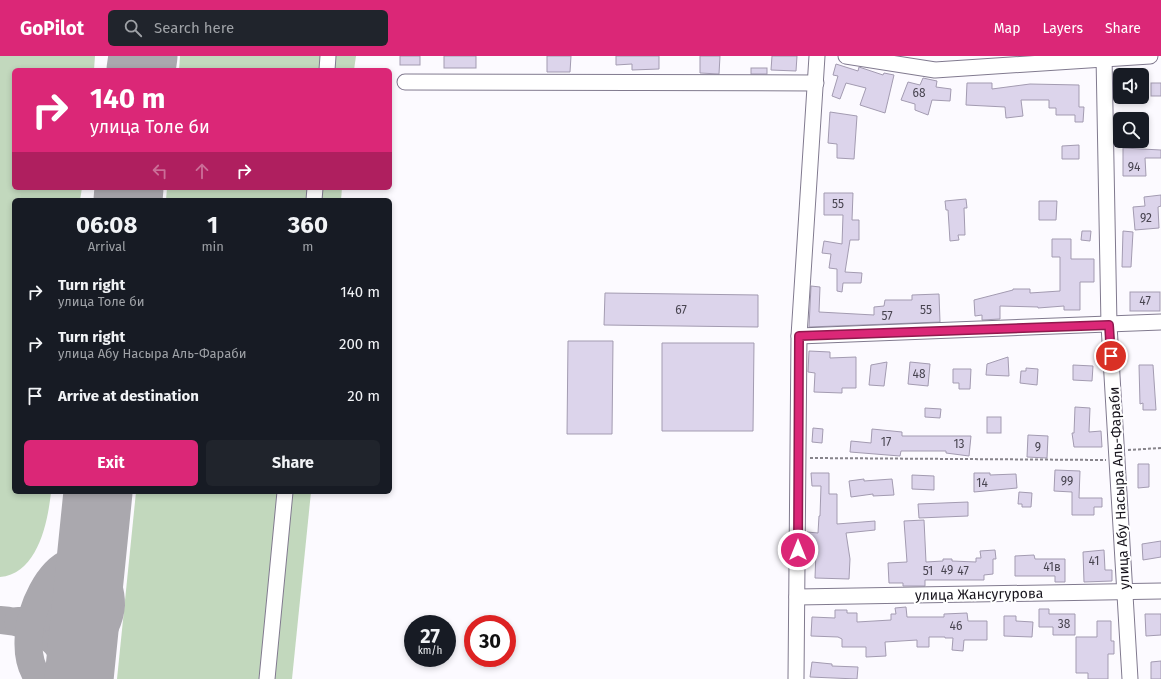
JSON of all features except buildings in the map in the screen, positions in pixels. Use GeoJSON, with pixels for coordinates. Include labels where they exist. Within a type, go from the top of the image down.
{"type":"FeatureCollection","features":[{"type":"Feature","properties":{"kind":"street"},"geometry":{"type":"LineString","coordinates":[[327,68],[328,56]]}},
{"type":"Feature","properties":{"kind":"street"},"geometry":{"type":"LineString","coordinates":[[796,679],[799,336],[817,56]]}},
{"type":"Feature","properties":{"kind":"street"},"geometry":{"type":"LineString","coordinates":[[846,56],[935,70],[1150,56]]}},
{"type":"Feature","properties":{"kind":"street","name":"улица Абу Насыра Аль-Фараби"},"geometry":{"type":"LineString","coordinates":[[1104,58],[1109,325],[1130,679]]}},
{"type":"Feature","properties":{"kind":"street"},"geometry":{"type":"LineString","coordinates":[[405,82],[816,83]]}},
{"type":"Feature","properties":{"kind":"street"},"geometry":{"type":"LineString","coordinates":[[799,336],[1161,322]]}},
{"type":"Feature","properties":{"kind":"street"},"geometry":{"type":"LineString","coordinates":[[267,679],[285,494]]}},
{"type":"Feature","properties":{"kind":"street","name":"улица Жансугурова"},"geometry":{"type":"LineString","coordinates":[[797,597],[1125,593],[1161,591]]}},
{"type":"Feature","properties":{"kind":"path"},"geometry":{"type":"LineString","coordinates":[[798,458],[1117,455],[1161,448]]}},
{"type":"Feature","properties":{"kind":"green space"},"geometry":{"type":"Polygon","coordinates":[[[0,56],[95,56],[94,68],[12,68],[12,190],[82,190],[80,198],[12,198],[12,494],[51,494],[44,531],[32,556],[24,567],[13,574],[0,577],[0,56]]]}},
{"type":"Feature","properties":{"kind":"green space"},"geometry":{"type":"Polygon","coordinates":[[[180,56],[356,56],[354,68],[179,68],[180,56]]]}},
{"type":"Feature","properties":{"kind":"green space"},"geometry":{"type":"Polygon","coordinates":[[[167,190],[342,190],[341,198],[166,198],[167,190]]]}},
{"type":"Feature","properties":{"kind":"green space"},"geometry":{"type":"Polygon","coordinates":[[[136,494],[311,494],[292,679],[117,679],[136,494]]]}},
{"type":"Feature","properties":{"kind":"taxiway"},"geometry":{"type":"LineString","coordinates":[[39,679],[30,660],[29,637],[33,613],[42,591],[55,574],[69,563],[85,561],[100,572],[105,579],[110,592],[111,605],[106,624],[86,659],[79,677]]}},
{"type":"Feature","properties":{"kind":"taxiway"},"geometry":{"type":"LineString","coordinates":[[18,621],[44,617],[55,612],[64,605],[78,587],[91,564]]}},
{"type":"Feature","properties":{"kind":"taxiway"},"geometry":{"type":"LineString","coordinates":[[0,620],[27,625],[48,636],[56,644],[70,665],[75,679]]}},
{"type":"Feature","properties":{"kind":"runway"},"geometry":{"type":"LineString","coordinates":[[141,68],[143,56]]}},
{"type":"Feature","properties":{"kind":"runway"},"geometry":{"type":"LineString","coordinates":[[128,198],[129,190]]}},
{"type":"Feature","properties":{"kind":"runway"},"geometry":{"type":"LineString","coordinates":[[79,679],[98,494]]}},
{"type":"Feature","properties":{"kind":"route"},"geometry":{"type":"LineString","coordinates":[[798,550],[799,336],[1109,325],[1111,356]]}}]}
